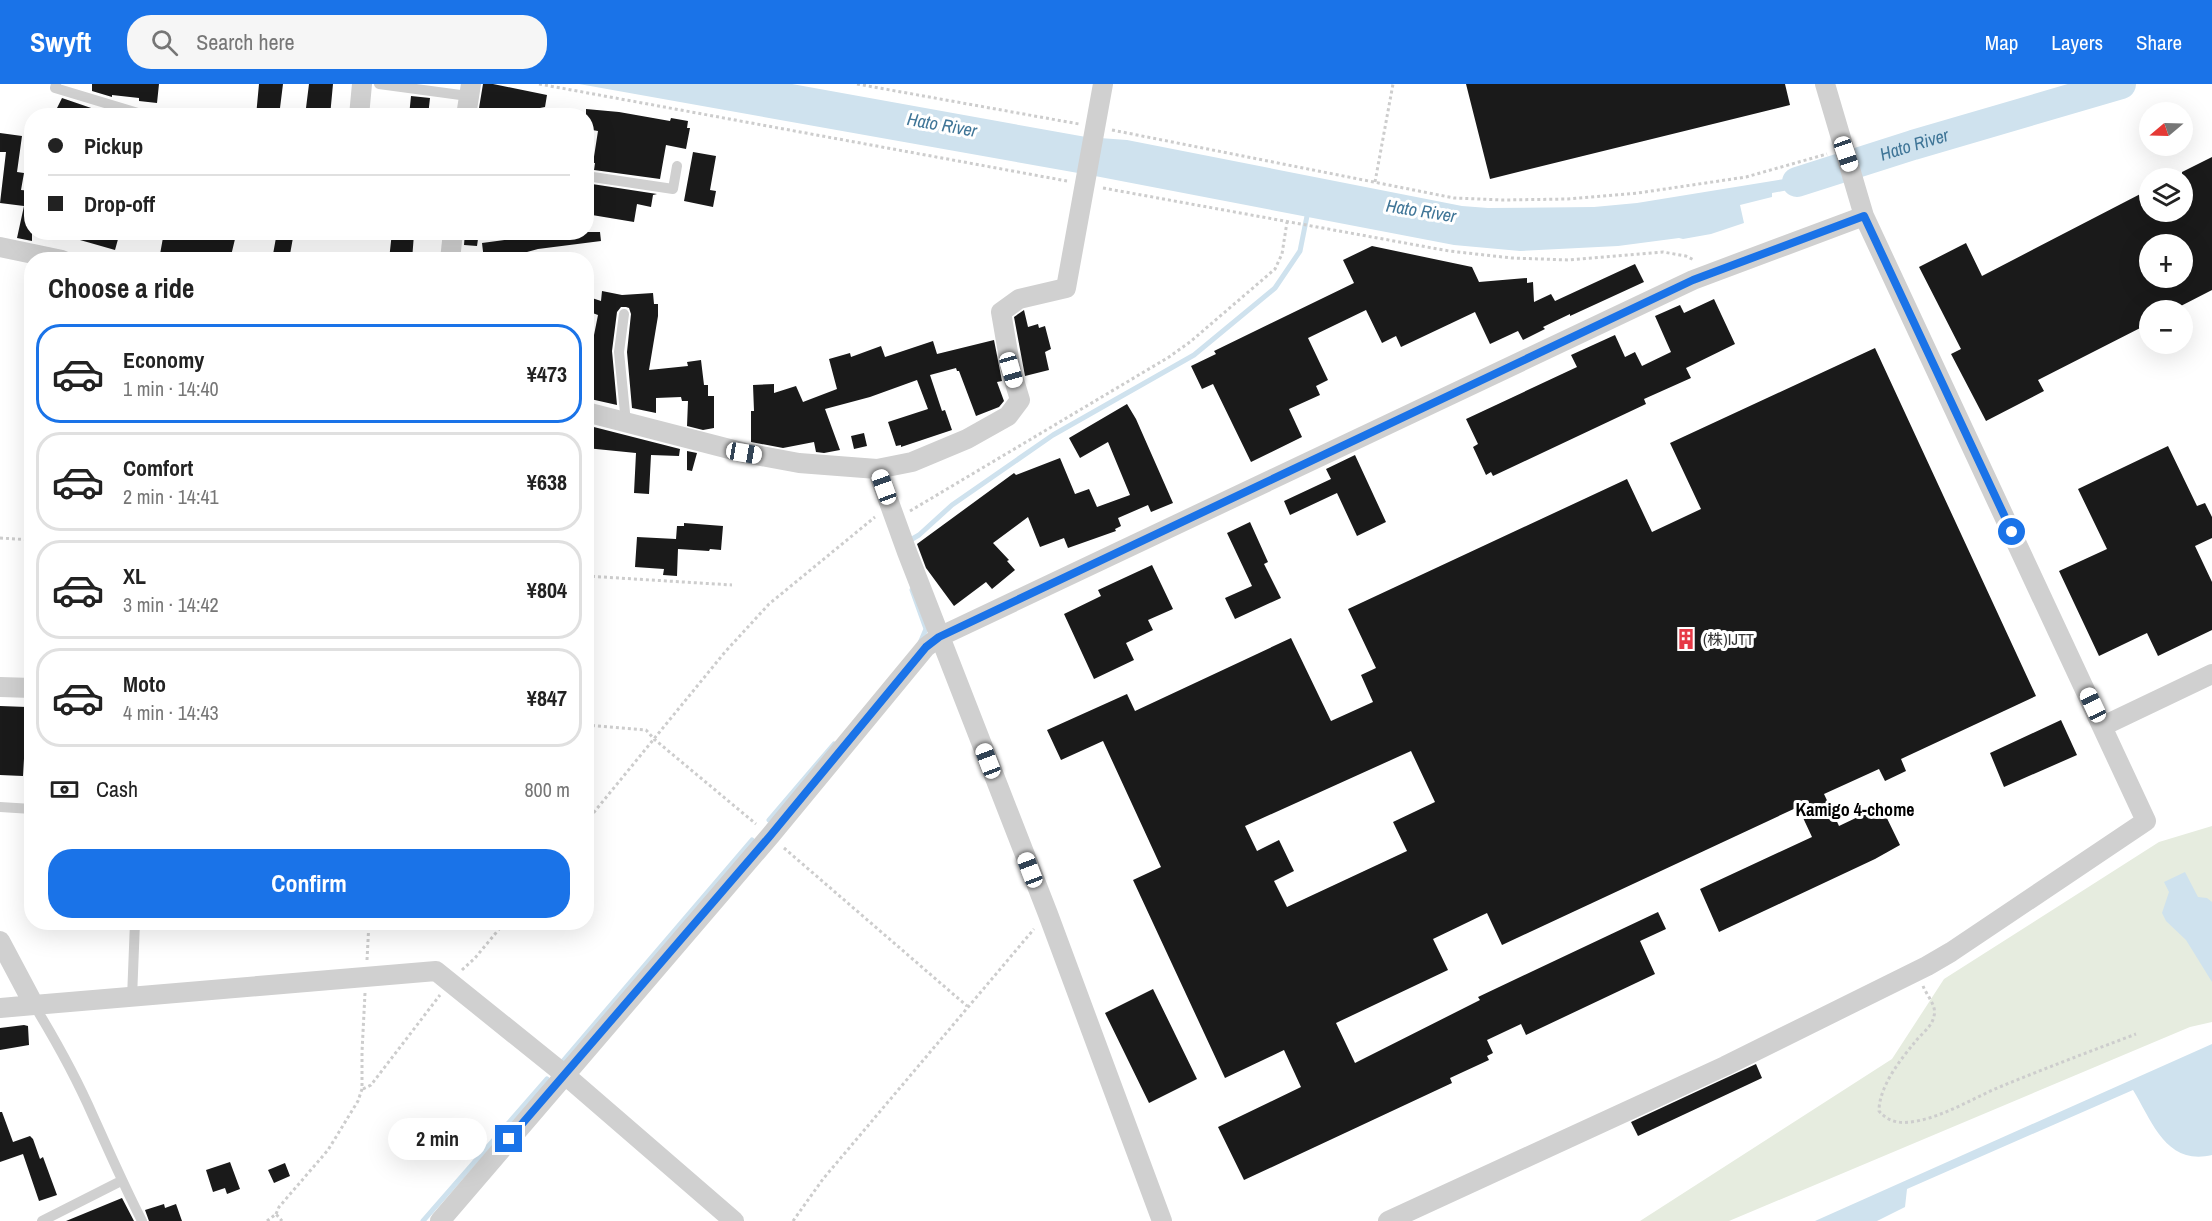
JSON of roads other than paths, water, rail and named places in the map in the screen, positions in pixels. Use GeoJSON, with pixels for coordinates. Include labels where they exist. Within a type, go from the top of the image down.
{"type":"FeatureCollection","features":[{"type":"Feature","properties":{"kind":"street"},"geometry":{"type":"LineString","coordinates":[[360,108],[362,84]]}},
{"type":"Feature","properties":{"kind":"street"},"geometry":{"type":"LineString","coordinates":[[594,414],[744,453],[799,463],[877,469],[912,462],[967,439],[1008,416],[1020,400],[1011,370],[1001,312],[1019,299],[1066,288],[1103,84]]}},
{"type":"Feature","properties":{"kind":"street"},"geometry":{"type":"LineString","coordinates":[[1388,1221],[1725,1066],[1918,970],[1951,952],[2146,821],[1864,216],[1825,84]]}},
{"type":"Feature","properties":{"kind":"street"},"geometry":{"type":"LineString","coordinates":[[440,1221],[770,836],[926,647],[939,637],[1693,280],[1864,216]]}},
{"type":"Feature","properties":{"kind":"street"},"geometry":{"type":"LineString","coordinates":[[0,247],[24,252]]}},
{"type":"Feature","properties":{"kind":"street"},"geometry":{"type":"LineString","coordinates":[[877,469],[939,637],[1048,914],[1162,1221]]}},
{"type":"Feature","properties":{"kind":"street"},"geometry":{"type":"LineString","coordinates":[[2103,726],[2212,674]]}},
{"type":"Feature","properties":{"kind":"street"},"geometry":{"type":"LineString","coordinates":[[0,687],[24,688]]}},
{"type":"Feature","properties":{"kind":"street"},"geometry":{"type":"LineString","coordinates":[[0,941],[34,1005]]}},
{"type":"Feature","properties":{"kind":"street"},"geometry":{"type":"LineString","coordinates":[[0,1008],[436,971],[564,1074],[734,1221]]}},
{"type":"Feature","properties":{"kind":"lane"},"geometry":{"type":"LineString","coordinates":[[56,84],[55,88],[121,108]]}},
{"type":"Feature","properties":{"kind":"lane"},"geometry":{"type":"LineString","coordinates":[[379,84],[468,98]]}},
{"type":"Feature","properties":{"kind":"lane"},"geometry":{"type":"LineString","coordinates":[[594,177],[673,189],[677,166]]}},
{"type":"Feature","properties":{"kind":"lane"},"geometry":{"type":"LineString","coordinates":[[624,314],[619,352],[626,423]]}},
{"type":"Feature","properties":{"kind":"lane"},"geometry":{"type":"LineString","coordinates":[[0,807],[24,808]]}},
{"type":"Feature","properties":{"kind":"lane"},"geometry":{"type":"LineString","coordinates":[[132,998],[135,930]]}},
{"type":"Feature","properties":{"kind":"lane"},"geometry":{"type":"LineString","coordinates":[[34,1005],[62,1051],[121,1181],[142,1221]]}},
{"type":"Feature","properties":{"kind":"lane"},"geometry":{"type":"LineString","coordinates":[[42,1221],[121,1181]]}},
{"type":"Feature","properties":{"kind":"water"},"geometry":{"type":"Polygon","coordinates":[[[579,84],[792,84],[1086,137],[1127,140],[1462,206],[1488,208],[1594,207],[1637,203],[1797,177],[1833,164],[1839,180],[1772,193],[1772,197],[1740,205],[1744,223],[1711,234],[1618,246],[1520,251],[1454,245],[1095,176],[579,84]]]}},
{"type":"Feature","properties":{"kind":"water"},"geometry":{"type":"Polygon","coordinates":[[[2185,872],[2198,897],[2207,898],[2212,902],[2212,982],[2186,940],[2166,921],[2162,913],[2169,892],[2164,882],[2185,872]]]}},
{"type":"Feature","properties":{"kind":"water"},"geometry":{"type":"Polygon","coordinates":[[[2212,1044],[2212,1155],[2196,1157],[2183,1154],[2172,1147],[2154,1127],[2133,1090],[1907,1189],[1905,1207],[1877,1221],[1815,1221],[2212,1044]]]}},
{"type":"Feature","properties":{"kind":"waterway","name":"Hato River"},"geometry":{"type":"LineString","coordinates":[[1797,182],[1913,145],[2121,84]]}},
{"type":"Feature","properties":{"kind":"waterway"},"geometry":{"type":"LineString","coordinates":[[907,542],[919,535],[952,505],[1053,435],[1194,355],[1275,288],[1300,251],[1308,211]]}},
{"type":"Feature","properties":{"kind":"waterway"},"geometry":{"type":"LineString","coordinates":[[912,590],[926,629],[920,643]]}},
{"type":"Feature","properties":{"kind":"waterway"},"geometry":{"type":"LineString","coordinates":[[769,820],[834,744]]}},
{"type":"Feature","properties":{"kind":"waterway"},"geometry":{"type":"LineString","coordinates":[[563,1061],[752,840]]}},
{"type":"Feature","properties":{"kind":"waterway"},"geometry":{"type":"LineString","coordinates":[[423,1221],[547,1079]]}},
{"type":"Feature","properties":{"kind":"place","name":"(株)IJTT"},"geometry":{"type":"Point","coordinates":[1686,639]}},
{"type":"Feature","properties":{"kind":"district","name":"Kamigo 4-chome"},"geometry":{"type":"Point","coordinates":[1855,810]}}]}
